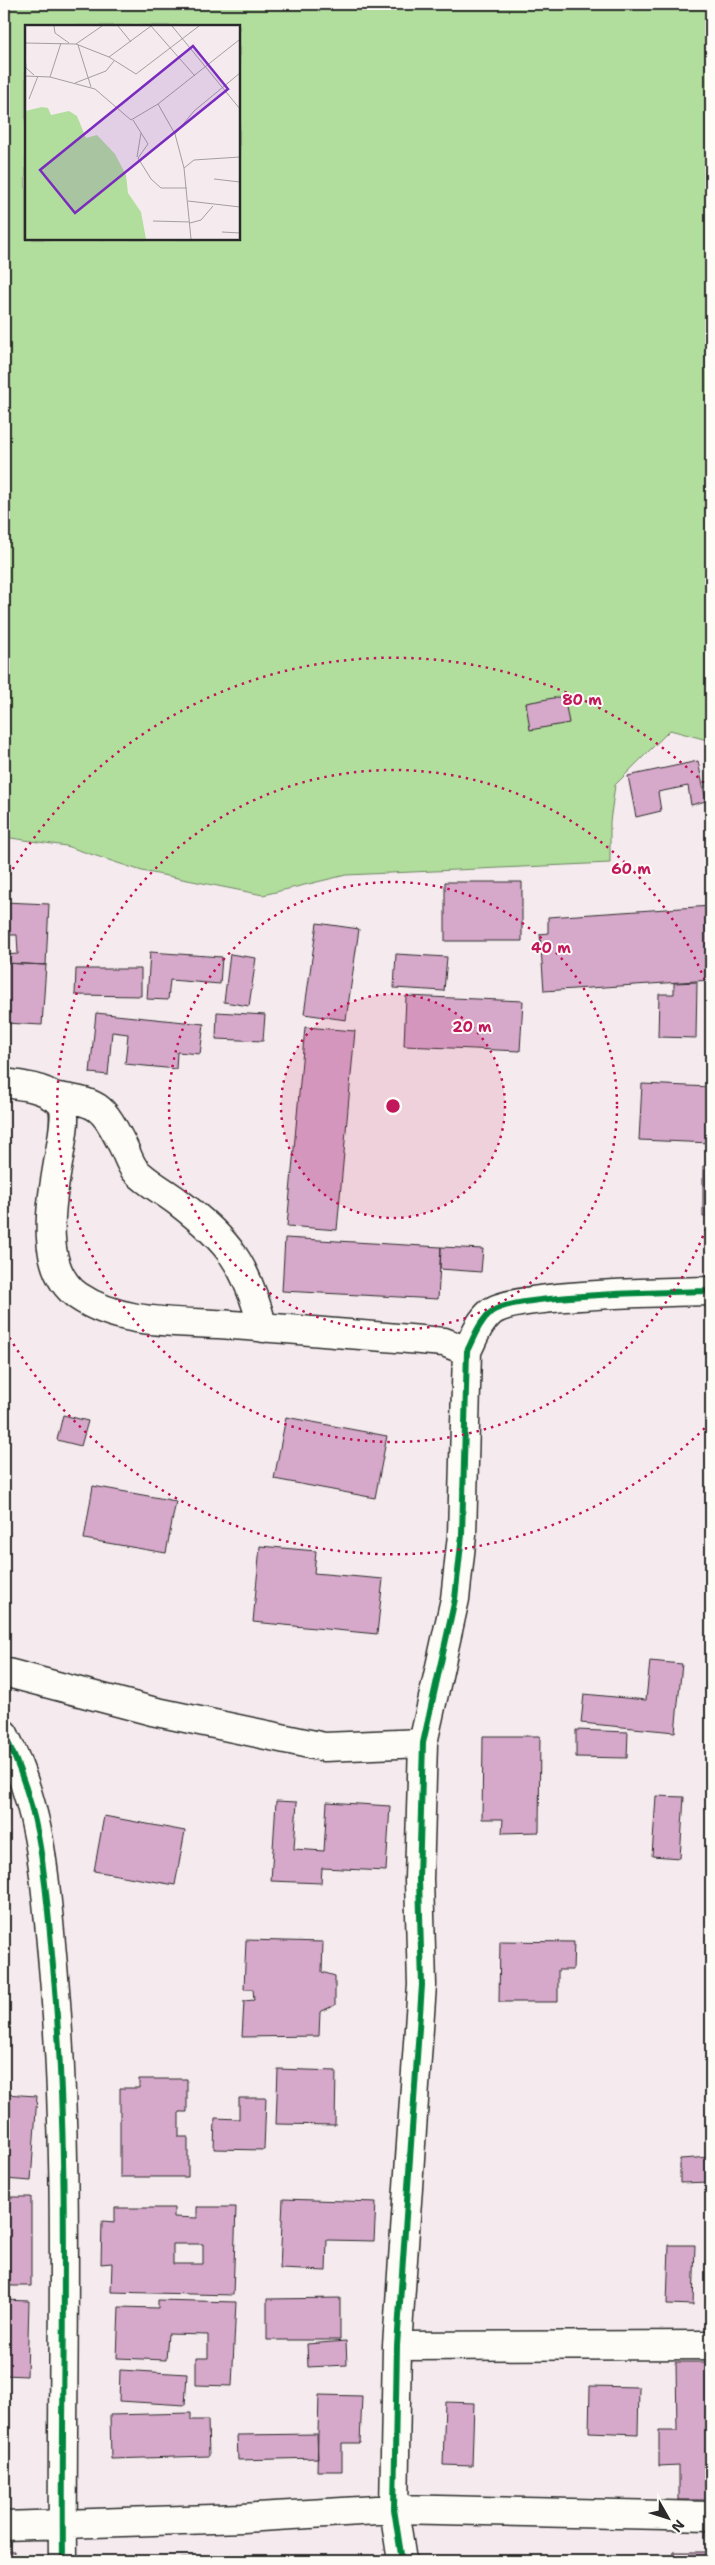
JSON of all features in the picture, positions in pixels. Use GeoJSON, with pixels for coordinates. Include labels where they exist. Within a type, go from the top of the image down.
{"type":"FeatureCollection","features":[{"type":"Feature","properties":{"kind":"street"},"geometry":{"type":"LineString","coordinates":[[4,1083],[46,1092],[61,1102],[65,1114],[55,1174],[51,1218],[54,1261],[65,1284],[95,1306],[120,1314],[166,1322],[444,1342],[467,1351]]}},
{"type":"Feature","properties":{"kind":"street"},"geometry":{"type":"LineString","coordinates":[[51,1096],[86,1101],[100,1108],[109,1118],[134,1169],[156,1188],[192,1213],[222,1240],[248,1277],[263,1328]]}},
{"type":"Feature","properties":{"kind":"street"},"geometry":{"type":"LineString","coordinates":[[402,2561],[394,2509],[397,2346],[422,1985],[419,1879],[423,1743],[455,1599],[462,1535],[467,1351],[480,1325],[492,1311],[536,1300],[711,1291]]}},
{"type":"Feature","properties":{"kind":"street"},"geometry":{"type":"LineString","coordinates":[[4,1672],[152,1712],[324,1747],[423,1743]]}},
{"type":"Feature","properties":{"kind":"street"},"geometry":{"type":"LineString","coordinates":[[4,1734],[20,1767],[36,1819],[44,1866],[60,2041],[63,2561]]}},
{"type":"Feature","properties":{"kind":"street"},"geometry":{"type":"LineString","coordinates":[[397,2346],[711,2345]]}},
{"type":"Feature","properties":{"kind":"street"},"geometry":{"type":"LineString","coordinates":[[4,2526],[242,2518],[394,2509],[711,2516]]}},
{"type":"Feature","properties":{"kind":"green space"},"geometry":{"type":"Polygon","coordinates":[[[4,4],[711,4],[711,741],[670,730],[615,785],[610,822],[610,863],[346,875],[263,895],[142,871],[66,846],[4,837],[4,4]]]}},
{"type":"Feature","properties":{"kind":"building"},"geometry":{"type":"Polygon","coordinates":[[[564,696],[569,723],[530,730],[526,703],[564,696]]]}},
{"type":"Feature","properties":{"kind":"building"},"geometry":{"type":"Polygon","coordinates":[[[698,761],[706,801],[691,805],[688,786],[658,792],[661,811],[636,817],[628,776],[698,761]]]}},
{"type":"Feature","properties":{"kind":"building"},"geometry":{"type":"Polygon","coordinates":[[[445,882],[522,882],[522,941],[445,941],[445,882]]]}},
{"type":"Feature","properties":{"kind":"building"},"geometry":{"type":"Polygon","coordinates":[[[4,902],[49,904],[46,965],[4,963],[4,955],[18,954],[17,935],[4,935],[4,902]]]}},
{"type":"Feature","properties":{"kind":"building"},"geometry":{"type":"Polygon","coordinates":[[[711,906],[711,980],[544,991],[540,934],[548,933],[548,917],[711,906]]]}},
{"type":"Feature","properties":{"kind":"building"},"geometry":{"type":"Polygon","coordinates":[[[317,923],[359,929],[346,1020],[304,1014],[317,923]]]}},
{"type":"Feature","properties":{"kind":"building"},"geometry":{"type":"Polygon","coordinates":[[[150,952],[222,957],[220,984],[170,980],[168,1000],[147,999],[150,952]]]}},
{"type":"Feature","properties":{"kind":"building"},"geometry":{"type":"Polygon","coordinates":[[[230,954],[256,958],[249,1006],[224,1002],[230,954]]]}},
{"type":"Feature","properties":{"kind":"building"},"geometry":{"type":"Polygon","coordinates":[[[396,954],[447,957],[444,991],[394,988],[396,954]]]}},
{"type":"Feature","properties":{"kind":"building"},"geometry":{"type":"Polygon","coordinates":[[[4,963],[46,965],[42,1025],[4,1023],[4,963]]]}},
{"type":"Feature","properties":{"kind":"building"},"geometry":{"type":"Polygon","coordinates":[[[76,969],[141,969],[141,996],[75,995],[76,969]]]}},
{"type":"Feature","properties":{"kind":"building"},"geometry":{"type":"Polygon","coordinates":[[[697,982],[696,1038],[658,1037],[659,994],[674,994],[674,983],[697,982]]]}},
{"type":"Feature","properties":{"kind":"building"},"geometry":{"type":"Polygon","coordinates":[[[406,996],[523,1001],[520,1051],[404,1046],[406,996]]]}},
{"type":"Feature","properties":{"kind":"building"},"geometry":{"type":"Polygon","coordinates":[[[217,1012],[265,1015],[263,1041],[216,1039],[217,1012]]]}},
{"type":"Feature","properties":{"kind":"building"},"geometry":{"type":"Polygon","coordinates":[[[96,1013],[204,1024],[200,1054],[177,1052],[176,1069],[125,1064],[128,1034],[112,1032],[108,1075],[90,1073],[96,1013]]]}},
{"type":"Feature","properties":{"kind":"building"},"geometry":{"type":"Polygon","coordinates":[[[305,1027],[355,1031],[337,1230],[287,1226],[305,1027]]]}},
{"type":"Feature","properties":{"kind":"building"},"geometry":{"type":"Polygon","coordinates":[[[642,1084],[711,1087],[711,1143],[639,1140],[642,1084]]]}},
{"type":"Feature","properties":{"kind":"building"},"geometry":{"type":"Polygon","coordinates":[[[703,1166],[711,1166],[711,1216],[703,1217],[703,1166]]]}},
{"type":"Feature","properties":{"kind":"building"},"geometry":{"type":"Polygon","coordinates":[[[285,1238],[441,1247],[438,1299],[282,1291],[285,1238]]]}},
{"type":"Feature","properties":{"kind":"building"},"geometry":{"type":"Polygon","coordinates":[[[441,1247],[483,1249],[481,1272],[440,1269],[441,1247]]]}},
{"type":"Feature","properties":{"kind":"building"},"geometry":{"type":"Polygon","coordinates":[[[63,1415],[88,1421],[81,1446],[57,1440],[63,1415]]]}},
{"type":"Feature","properties":{"kind":"building"},"geometry":{"type":"Polygon","coordinates":[[[286,1417],[387,1436],[375,1498],[274,1479],[286,1417]]]}},
{"type":"Feature","properties":{"kind":"building"},"geometry":{"type":"Polygon","coordinates":[[[93,1486],[176,1501],[166,1553],[84,1539],[93,1486]]]}},
{"type":"Feature","properties":{"kind":"building"},"geometry":{"type":"Polygon","coordinates":[[[260,1546],[316,1551],[314,1573],[383,1579],[377,1634],[253,1622],[260,1546]]]}},
{"type":"Feature","properties":{"kind":"building"},"geometry":{"type":"Polygon","coordinates":[[[650,1661],[682,1664],[675,1732],[581,1723],[584,1694],[646,1700],[650,1661]]]}},
{"type":"Feature","properties":{"kind":"building"},"geometry":{"type":"Polygon","coordinates":[[[576,1730],[628,1732],[627,1758],[576,1757],[576,1730]]]}},
{"type":"Feature","properties":{"kind":"building"},"geometry":{"type":"Polygon","coordinates":[[[483,1736],[540,1736],[539,1832],[502,1833],[503,1819],[482,1819],[483,1736]]]}},
{"type":"Feature","properties":{"kind":"building"},"geometry":{"type":"Polygon","coordinates":[[[656,1796],[684,1797],[680,1858],[652,1856],[656,1796]]]}},
{"type":"Feature","properties":{"kind":"building"},"geometry":{"type":"Polygon","coordinates":[[[276,1801],[297,1802],[294,1849],[324,1851],[327,1802],[390,1806],[386,1871],[322,1868],[321,1883],[271,1881],[276,1801]]]}},
{"type":"Feature","properties":{"kind":"building"},"geometry":{"type":"Polygon","coordinates":[[[104,1816],[185,1831],[175,1885],[94,1871],[104,1816]]]}},
{"type":"Feature","properties":{"kind":"building"},"geometry":{"type":"Polygon","coordinates":[[[246,1940],[323,1942],[322,1972],[335,1976],[335,2005],[320,2012],[319,2036],[242,2037],[244,2001],[254,2000],[253,1989],[244,1989],[246,1940]]]}},
{"type":"Feature","properties":{"kind":"building"},"geometry":{"type":"Polygon","coordinates":[[[500,1941],[574,1942],[573,1970],[558,1970],[558,2002],[499,2002],[500,1941]]]}},
{"type":"Feature","properties":{"kind":"building"},"geometry":{"type":"Polygon","coordinates":[[[278,2069],[336,2071],[335,2125],[276,2124],[278,2069]]]}},
{"type":"Feature","properties":{"kind":"building"},"geometry":{"type":"Polygon","coordinates":[[[139,2079],[187,2079],[187,2112],[179,2112],[179,2137],[188,2137],[188,2177],[120,2177],[120,2088],[139,2088],[139,2079]]]}},
{"type":"Feature","properties":{"kind":"building"},"geometry":{"type":"Polygon","coordinates":[[[4,2094],[37,2096],[31,2181],[4,2179],[4,2094]]]}},
{"type":"Feature","properties":{"kind":"building"},"geometry":{"type":"Polygon","coordinates":[[[239,2098],[266,2098],[264,2150],[214,2149],[215,2118],[239,2119],[239,2098]]]}},
{"type":"Feature","properties":{"kind":"building"},"geometry":{"type":"Polygon","coordinates":[[[711,2157],[711,2182],[680,2183],[680,2159],[711,2157]]]}},
{"type":"Feature","properties":{"kind":"building"},"geometry":{"type":"Polygon","coordinates":[[[4,2197],[31,2197],[31,2286],[4,2286],[4,2197]]]}},
{"type":"Feature","properties":{"kind":"building"},"geometry":{"type":"Polygon","coordinates":[[[283,2199],[376,2202],[374,2241],[327,2240],[326,2271],[280,2269],[283,2199]]]}},
{"type":"Feature","properties":{"kind":"building"},"geometry":{"type":"Polygon","coordinates":[[[197,2207],[236,2207],[233,2295],[111,2292],[112,2263],[101,2264],[102,2221],[115,2222],[115,2208],[174,2208],[174,2217],[197,2218],[197,2207]],[[173,2244],[173,2264],[203,2264],[203,2244],[173,2244]]]}},
{"type":"Feature","properties":{"kind":"building"},"geometry":{"type":"Polygon","coordinates":[[[669,2245],[695,2245],[693,2305],[667,2304],[669,2245]]]}},
{"type":"Feature","properties":{"kind":"building"},"geometry":{"type":"Polygon","coordinates":[[[340,2298],[340,2340],[267,2340],[267,2299],[340,2298]]]}},
{"type":"Feature","properties":{"kind":"building"},"geometry":{"type":"Polygon","coordinates":[[[4,2300],[29,2301],[27,2376],[4,2375],[4,2300]]]}},
{"type":"Feature","properties":{"kind":"building"},"geometry":{"type":"Polygon","coordinates":[[[158,2300],[236,2302],[232,2386],[196,2385],[196,2358],[208,2358],[208,2335],[168,2334],[166,2360],[117,2358],[119,2307],[158,2308],[158,2300]]]}},
{"type":"Feature","properties":{"kind":"building"},"geometry":{"type":"Polygon","coordinates":[[[346,2341],[347,2365],[308,2367],[307,2344],[346,2341]]]}},
{"type":"Feature","properties":{"kind":"building"},"geometry":{"type":"Polygon","coordinates":[[[676,2362],[711,2362],[711,2500],[679,2500],[679,2465],[659,2466],[659,2431],[677,2431],[676,2362]]]}},
{"type":"Feature","properties":{"kind":"building"},"geometry":{"type":"Polygon","coordinates":[[[120,2370],[187,2374],[185,2405],[119,2401],[120,2370]]]}},
{"type":"Feature","properties":{"kind":"building"},"geometry":{"type":"Polygon","coordinates":[[[590,2386],[639,2387],[638,2434],[589,2432],[590,2386]]]}},
{"type":"Feature","properties":{"kind":"building"},"geometry":{"type":"Polygon","coordinates":[[[319,2395],[362,2396],[360,2443],[342,2443],[342,2471],[317,2471],[319,2395]]]}},
{"type":"Feature","properties":{"kind":"building"},"geometry":{"type":"Polygon","coordinates":[[[445,2402],[474,2403],[472,2466],[443,2465],[445,2402]]]}},
{"type":"Feature","properties":{"kind":"building"},"geometry":{"type":"Polygon","coordinates":[[[191,2413],[191,2420],[208,2420],[209,2456],[111,2459],[110,2415],[191,2413]]]}},
{"type":"Feature","properties":{"kind":"building"},"geometry":{"type":"Polygon","coordinates":[[[317,2434],[318,2458],[238,2460],[237,2435],[317,2434]]]}},
{"type":"Feature","properties":{"kind":"building"},"geometry":{"type":"Polygon","coordinates":[[[4,2551],[14,2551],[13,2561],[4,2561],[4,2551]]]}},
{"type":"Feature","properties":{"kind":"building"},"geometry":{"type":"Polygon","coordinates":[[[673,2552],[711,2552],[711,2561],[672,2561],[673,2552]]]}},
{"type":"Feature","properties":{"kind":"building"},"geometry":{"type":"Polygon","coordinates":[[[208,2557],[208,2561],[182,2561],[181,2559],[208,2557]]]}},
{"type":"Feature","properties":{"kind":"marked path"},"geometry":{"type":"LineString","coordinates":[[711,803],[711,816]]}},
{"type":"Feature","properties":{"kind":"cycle path"},"geometry":{"type":"LineString","coordinates":[[402,2561],[394,2509],[397,2346],[422,1985],[419,1879],[423,1743],[455,1599],[462,1535],[467,1351],[483,1320],[491,1312],[505,1306],[530,1301],[596,1295],[711,1291]]}},
{"type":"Feature","properties":{"kind":"cycle path"},"geometry":{"type":"LineString","coordinates":[[4,1734],[17,1763],[35,1819],[44,1876],[59,2040],[64,2189],[63,2561]]}}]}
